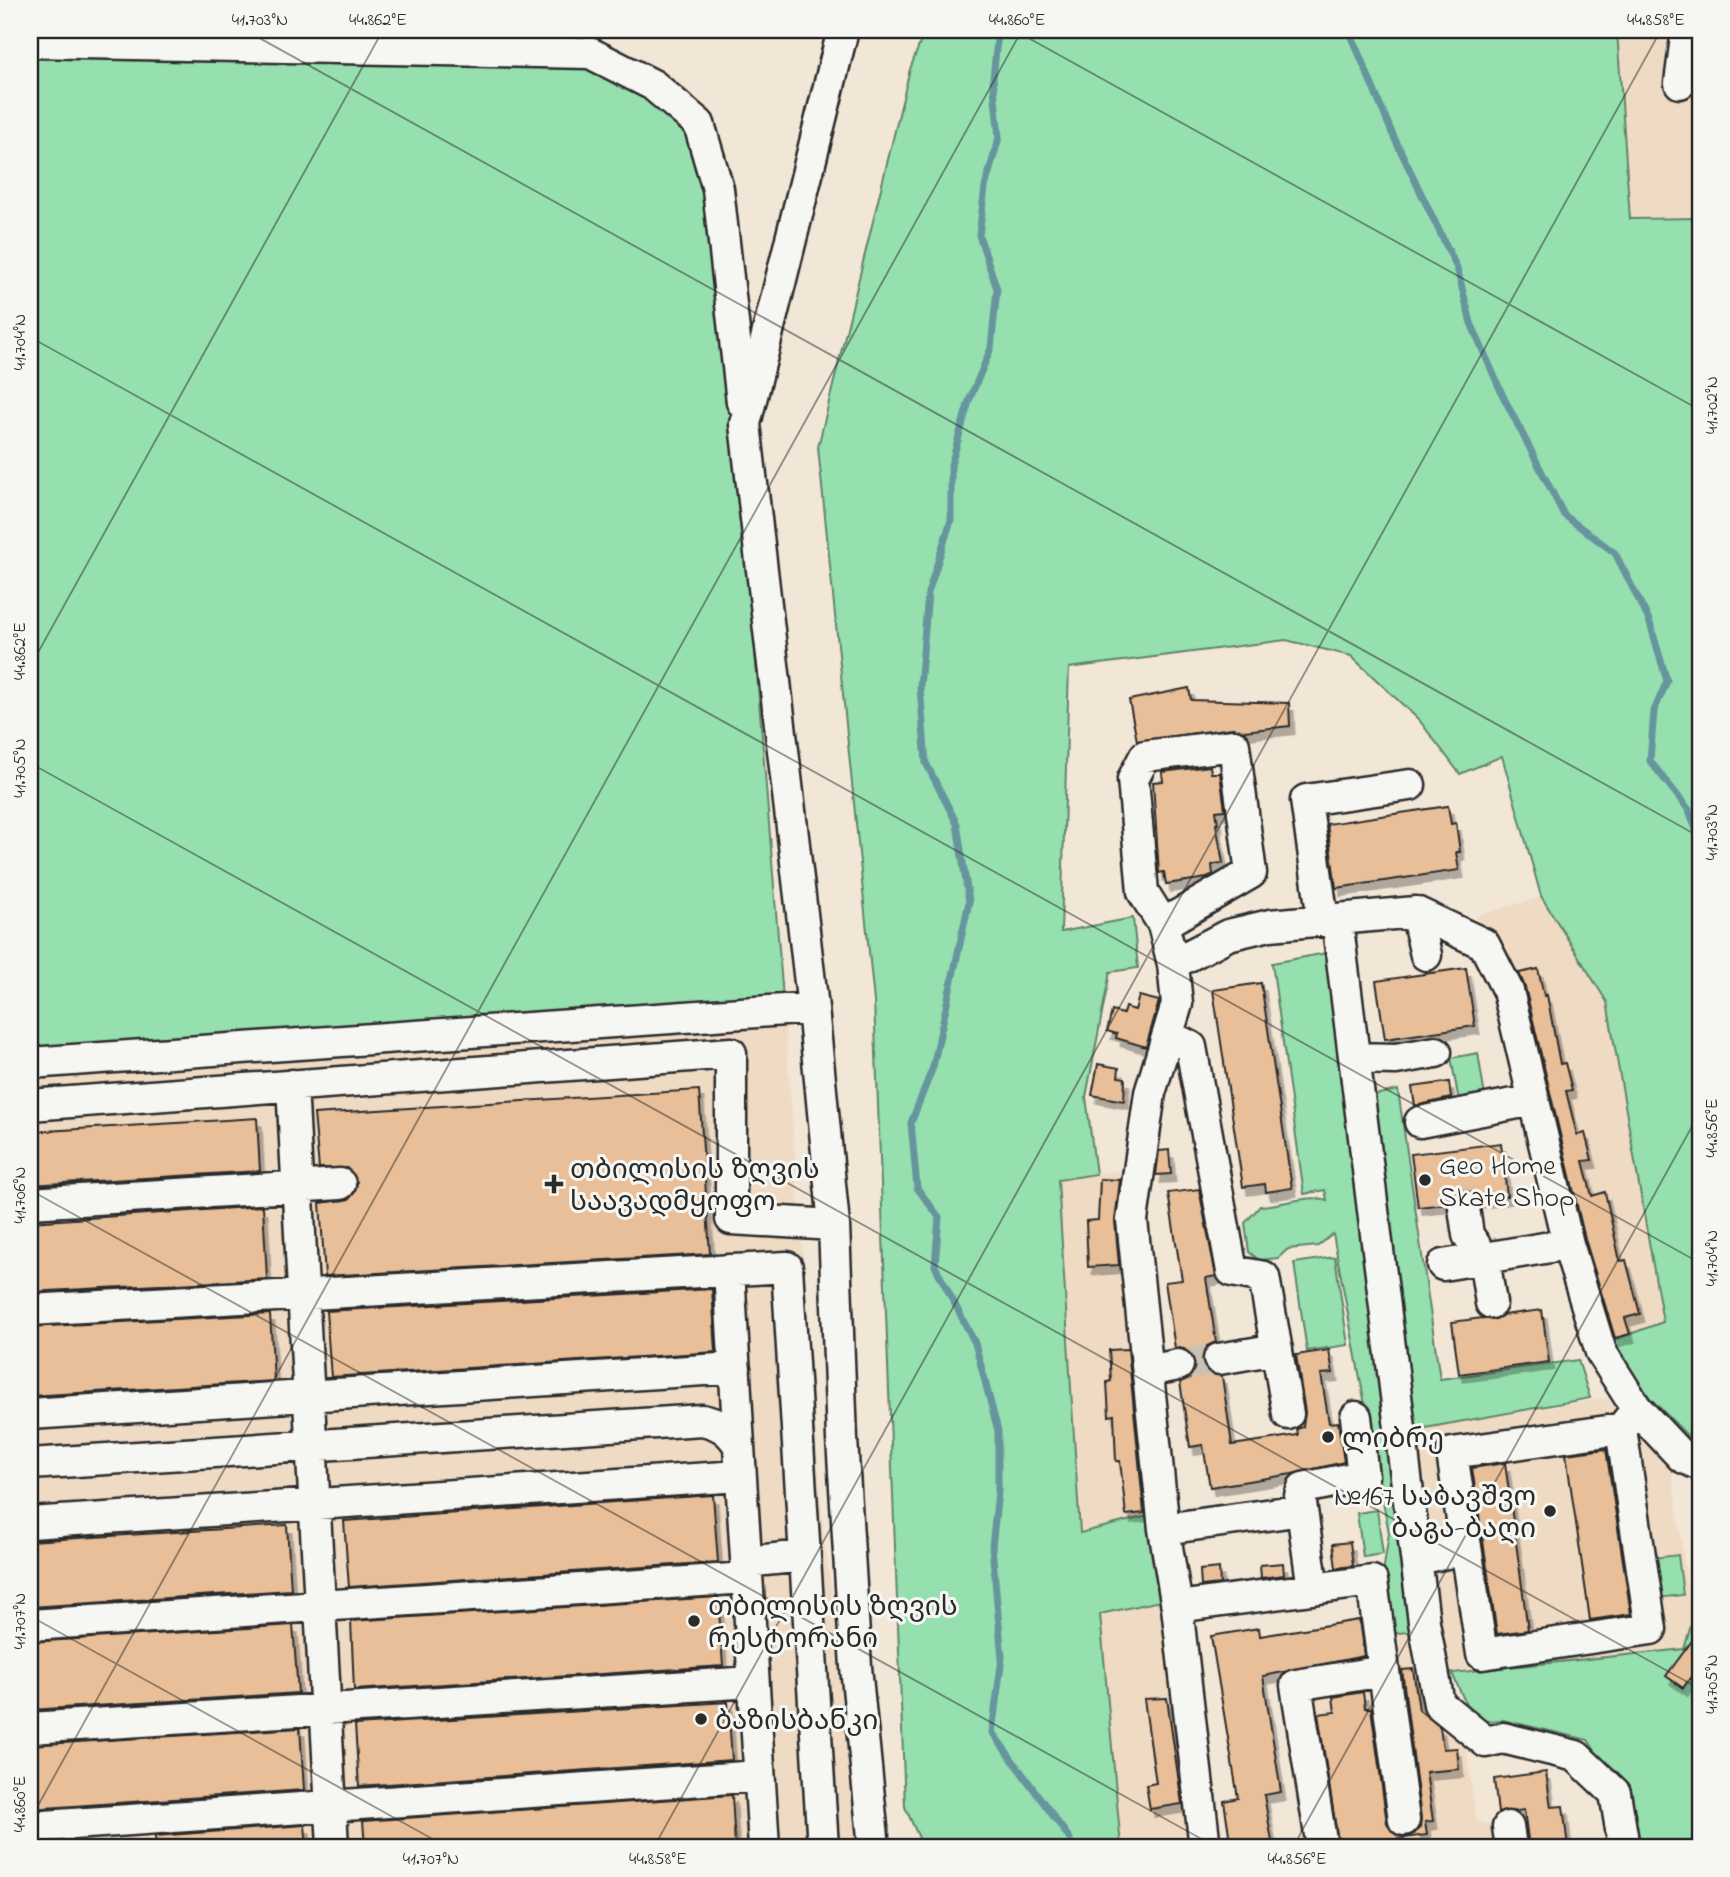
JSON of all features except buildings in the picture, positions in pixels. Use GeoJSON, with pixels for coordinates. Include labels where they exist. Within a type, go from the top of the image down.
{"type":"FeatureCollection","features":[{"type":"Feature","properties":{"kind":"street"},"geometry":{"type":"LineString","coordinates":[[745,424],[843,30]]}},
{"type":"Feature","properties":{"kind":"street"},"geometry":{"type":"LineString","coordinates":[[1681,83],[1687,30]]}},
{"type":"Feature","properties":{"kind":"street"},"geometry":{"type":"LineString","coordinates":[[30,42],[590,53],[653,85],[699,124],[718,189],[813,1008],[834,1225],[855,1654],[874,1847]]}},
{"type":"Feature","properties":{"kind":"street"},"geometry":{"type":"LineString","coordinates":[[1163,924],[1251,873],[1234,745],[1145,756],[1133,779],[1143,892],[1163,924],[1173,964],[1177,1004],[1170,1037],[1150,1093],[1132,1220],[1164,1529],[1177,1607],[1205,1847]]}},
{"type":"Feature","properties":{"kind":"street"},"geometry":{"type":"LineString","coordinates":[[1410,785],[1306,800],[1354,1058],[1424,1622],[1439,1704],[1486,1742],[1503,1738],[1576,1756],[1615,1793],[1624,1847]]}},
{"type":"Feature","properties":{"kind":"street"},"geometry":{"type":"LineString","coordinates":[[1416,912],[1426,955]]}},
{"type":"Feature","properties":{"kind":"street"},"geometry":{"type":"LineString","coordinates":[[1173,964],[1228,935],[1270,925],[1416,912],[1484,944],[1508,990],[1569,1244],[1601,1352],[1629,1419],[1651,1629],[1482,1654],[1452,1454],[1629,1419],[1682,1457],[1700,1465]]}},
{"type":"Feature","properties":{"kind":"street"},"geometry":{"type":"LineString","coordinates":[[30,1063],[813,1008]]}},
{"type":"Feature","properties":{"kind":"street"},"geometry":{"type":"LineString","coordinates":[[1170,1037],[1191,1047],[1232,1271],[1264,1277],[1288,1414]]}},
{"type":"Feature","properties":{"kind":"street"},"geometry":{"type":"LineString","coordinates":[[1354,1058],[1396,1059],[1436,1052]]}},
{"type":"Feature","properties":{"kind":"street"},"geometry":{"type":"LineString","coordinates":[[30,1104],[731,1053],[731,1219],[834,1225]]}},
{"type":"Feature","properties":{"kind":"street"},"geometry":{"type":"LineString","coordinates":[[292,1086],[333,1847]]}},
{"type":"Feature","properties":{"kind":"street"},"geometry":{"type":"LineString","coordinates":[[1420,1122],[1534,1100]]}},
{"type":"Feature","properties":{"kind":"street"},"geometry":{"type":"LineString","coordinates":[[30,1203],[340,1184]]}},
{"type":"Feature","properties":{"kind":"street"},"geometry":{"type":"LineString","coordinates":[[1464,1208],[1468,1235],[1483,1258],[1491,1303]]}},
{"type":"Feature","properties":{"kind":"street"},"geometry":{"type":"LineString","coordinates":[[1443,1265],[1569,1244]]}},
{"type":"Feature","properties":{"kind":"street"},"geometry":{"type":"LineString","coordinates":[[30,1310],[787,1267],[823,1847]]}},
{"type":"Feature","properties":{"kind":"street"},"geometry":{"type":"LineString","coordinates":[[729,1270],[764,1847]]}},
{"type":"Feature","properties":{"kind":"street"},"geometry":{"type":"LineString","coordinates":[[1219,1359],[1277,1349]]}},
{"type":"Feature","properties":{"kind":"street"},"geometry":{"type":"LineString","coordinates":[[1147,1371],[1178,1366]]}},
{"type":"Feature","properties":{"kind":"street"},"geometry":{"type":"LineString","coordinates":[[30,1414],[734,1368]]}},
{"type":"Feature","properties":{"kind":"street"},"geometry":{"type":"LineString","coordinates":[[1313,1589],[1300,1496],[1303,1488],[1360,1479],[1363,1472],[1356,1417]]}},
{"type":"Feature","properties":{"kind":"street"},"geometry":{"type":"LineString","coordinates":[[30,1464],[702,1420],[719,1424],[732,1434],[739,1446]]}},
{"type":"Feature","properties":{"kind":"street"},"geometry":{"type":"LineString","coordinates":[[1362,1459],[1404,1455]]}},
{"type":"Feature","properties":{"kind":"street"},"geometry":{"type":"LineString","coordinates":[[30,1523],[740,1476]]}},
{"type":"Feature","properties":{"kind":"street"},"geometry":{"type":"LineString","coordinates":[[1164,1529],[1302,1510]]}},
{"type":"Feature","properties":{"kind":"street"},"geometry":{"type":"LineString","coordinates":[[1417,1559],[1466,1549]]}},
{"type":"Feature","properties":{"kind":"street"},"geometry":{"type":"LineString","coordinates":[[30,1625],[320,1606],[746,1570],[804,1556]]}},
{"type":"Feature","properties":{"kind":"street"},"geometry":{"type":"LineString","coordinates":[[1177,1607],[1372,1581],[1404,1820]]}},
{"type":"Feature","properties":{"kind":"street"},"geometry":{"type":"LineString","coordinates":[[1322,1847],[1296,1685],[1384,1671]]}},
{"type":"Feature","properties":{"kind":"street"},"geometry":{"type":"LineString","coordinates":[[30,1728],[753,1682]]}},
{"type":"Feature","properties":{"kind":"street"},"geometry":{"type":"LineString","coordinates":[[30,1827],[759,1776]]}},
{"type":"Feature","properties":{"kind":"shaded area"},"geometry":{"type":"Polygon","coordinates":[[[1617,30],[1700,30],[1700,218],[1630,219],[1617,30]]]}},
{"type":"Feature","properties":{"kind":"shaded area"},"geometry":{"type":"Polygon","coordinates":[[[1541,897],[1607,1002],[1663,1323],[1608,1342],[1513,980],[1476,916],[1541,897]]]}},
{"type":"Feature","properties":{"kind":"shaded area"},"geometry":{"type":"Polygon","coordinates":[[[784,1011],[824,1542],[874,1847],[30,1847],[30,1063],[784,1011]]]}},
{"type":"Feature","properties":{"kind":"shaded area"},"geometry":{"type":"Polygon","coordinates":[[[1123,1170],[1127,1283],[1151,1515],[1080,1533],[1058,1179],[1123,1170]]]}},
{"type":"Feature","properties":{"kind":"shaded area","name":"№167 საბავშვო ბაგა-ბაღი"},"geometry":{"type":"Polygon","coordinates":[[[1606,1398],[1671,1465],[1692,1622],[1685,1649],[1452,1673],[1438,1629],[1414,1430],[1606,1398]]]}},
{"type":"Feature","properties":{"kind":"shaded area"},"geometry":{"type":"Polygon","coordinates":[[[1165,1600],[1195,1847],[1121,1847],[1100,1613],[1165,1600]]]}},
{"type":"Feature","properties":{"kind":"shaded area"},"geometry":{"type":"Polygon","coordinates":[[[1413,1631],[1465,1736],[1476,1820],[1498,1828],[1501,1847],[1329,1847],[1303,1688],[1389,1673],[1386,1635],[1413,1631]]]}},
{"type":"Feature","properties":{"kind":"green space"},"geometry":{"type":"Polygon","coordinates":[[[925,30],[1617,30],[1630,219],[1700,218],[1700,1441],[1697,1445],[1642,1390],[1608,1342],[1663,1322],[1607,1002],[1541,896],[1502,756],[1460,774],[1419,720],[1351,656],[1286,640],[1069,668],[1061,932],[1133,918],[1138,968],[1110,972],[1086,1097],[1096,1174],[1058,1180],[1080,1533],[1151,1515],[1165,1600],[1100,1614],[1121,1847],[923,1847],[905,1807],[874,1001],[818,447],[910,69],[925,30]]]}},
{"type":"Feature","properties":{"kind":"green space"},"geometry":{"type":"Polygon","coordinates":[[[30,42],[590,53],[699,124],[718,189],[784,1011],[30,1063],[30,42]]]}},
{"type":"Feature","properties":{"kind":"green space"},"geometry":{"type":"Polygon","coordinates":[[[1332,952],[1413,1631],[1386,1635],[1382,1580],[1389,1533],[1333,1234],[1318,1246],[1288,1249],[1278,1258],[1259,1260],[1249,1252],[1245,1223],[1260,1206],[1305,1199],[1327,1200],[1325,1190],[1304,1194],[1272,963],[1332,952]]]}},
{"type":"Feature","properties":{"kind":"green space"},"geometry":{"type":"Polygon","coordinates":[[[1478,1053],[1485,1097],[1459,1101],[1451,1058],[1478,1053]]]}},
{"type":"Feature","properties":{"kind":"green space"},"geometry":{"type":"Polygon","coordinates":[[[1398,1090],[1440,1379],[1578,1360],[1590,1398],[1414,1430],[1374,1095],[1398,1090]]]}},
{"type":"Feature","properties":{"kind":"green space"},"geometry":{"type":"Polygon","coordinates":[[[1335,1257],[1348,1345],[1307,1351],[1294,1263],[1335,1257]]]}},
{"type":"Feature","properties":{"kind":"green space"},"geometry":{"type":"Polygon","coordinates":[[[1377,1510],[1383,1554],[1363,1557],[1357,1513],[1377,1510]]]}},
{"type":"Feature","properties":{"kind":"green space"},"geometry":{"type":"Polygon","coordinates":[[[1678,1555],[1683,1595],[1658,1598],[1653,1558],[1678,1555]]]}},
{"type":"Feature","properties":{"kind":"green space"},"geometry":{"type":"Polygon","coordinates":[[[1700,1618],[1700,1847],[1634,1847],[1619,1787],[1588,1740],[1503,1720],[1474,1722],[1452,1673],[1684,1649],[1692,1622],[1700,1618]]]}},
{"type":"Feature","properties":{"kind":"waterway"},"geometry":{"type":"LineString","coordinates":[[998,30],[993,79],[999,137],[985,187],[979,235],[997,289],[991,348],[969,401],[951,465],[951,520],[928,593],[920,687],[926,763],[957,824],[969,902],[933,1067],[911,1123],[917,1188],[939,1217],[935,1266],[975,1343],[998,1431],[998,1492],[992,1547],[1002,1658],[992,1732],[1070,1839]]}},
{"type":"Feature","properties":{"kind":"waterway"},"geometry":{"type":"LineString","coordinates":[[1349,30],[1392,133],[1457,268],[1471,323],[1503,396],[1564,515],[1615,553],[1649,620],[1667,681],[1654,711],[1650,761],[1689,810],[1700,840]]}},
{"type":"Feature","properties":{"kind":"tunnel"},"geometry":{"type":"LineString","coordinates":[[1178,1365],[1219,1359]]}},
{"type":"Feature","properties":{"kind":"place","name":"Geo Home Skate Shop"},"geometry":{"type":"Point","coordinates":[1425,1180]}},
{"type":"Feature","properties":{"kind":"place","name":"თბილისის ზღვის საავადმყოფო"},"geometry":{"type":"Point","coordinates":[554,1184]}},
{"type":"Feature","properties":{"kind":"place","name":"ლიბრე"},"geometry":{"type":"Point","coordinates":[1328,1437]}},
{"type":"Feature","properties":{"kind":"place","name":"№167 საბავშვო ბაგა-ბაღი"},"geometry":{"type":"Point","coordinates":[1550,1511]}},
{"type":"Feature","properties":{"kind":"place","name":"თბილისის ზღვის რესტორანი"},"geometry":{"type":"Point","coordinates":[694,1621]}},
{"type":"Feature","properties":{"kind":"place","name":"ბაზისბანკი"},"geometry":{"type":"Point","coordinates":[701,1719]}}]}
